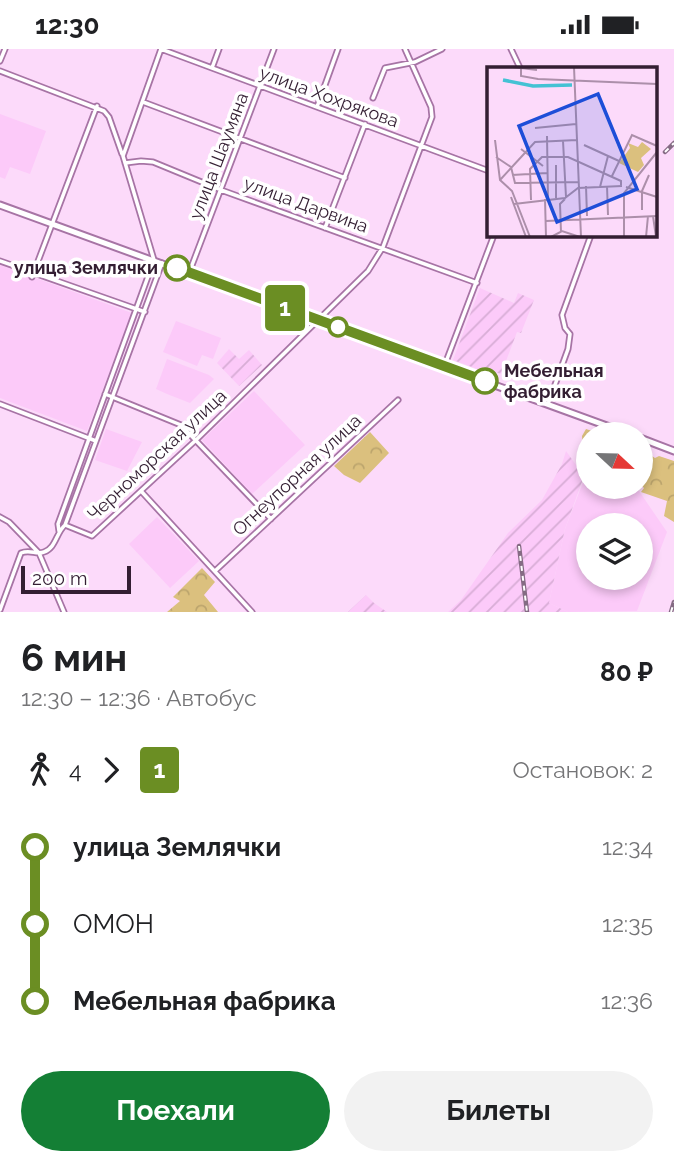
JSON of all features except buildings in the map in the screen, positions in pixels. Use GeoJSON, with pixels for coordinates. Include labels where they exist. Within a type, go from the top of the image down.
{"type":"FeatureCollection","features":[{"type":"Feature","properties":{"kind":"main road"},"geometry":{"type":"LineString","coordinates":[[0,205],[597,422]]}},
{"type":"Feature","properties":{"kind":"main road"},"geometry":{"type":"LineString","coordinates":[[653,443],[674,451]]}},
{"type":"Feature","properties":{"kind":"street"},"geometry":{"type":"LineString","coordinates":[[0,61],[5,49]]}},
{"type":"Feature","properties":{"kind":"street"},"geometry":{"type":"LineString","coordinates":[[123,156],[161,49]]}},
{"type":"Feature","properties":{"kind":"street","name":"улица Хохрякова"},"geometry":{"type":"LineString","coordinates":[[161,49],[487,171]]}},
{"type":"Feature","properties":{"kind":"street"},"geometry":{"type":"LineString","coordinates":[[212,68],[219,49]]}},
{"type":"Feature","properties":{"kind":"street","name":"улица Шаумяна"},"geometry":{"type":"LineString","coordinates":[[189,273],[274,49]]}},
{"type":"Feature","properties":{"kind":"street"},"geometry":{"type":"LineString","coordinates":[[317,107],[338,49]]}},
{"type":"Feature","properties":{"kind":"street","name":"Черноморская улица"},"geometry":{"type":"LineString","coordinates":[[0,610],[21,553],[27,550],[39,553],[53,546],[59,531],[65,525],[92,536],[196,440],[368,271],[383,247],[432,117],[431,107],[405,49]]}},
{"type":"Feature","properties":{"kind":"street"},"geometry":{"type":"LineString","coordinates":[[373,98],[385,68],[410,63],[442,49]]}},
{"type":"Feature","properties":{"kind":"street"},"geometry":{"type":"LineString","coordinates":[[511,49],[520,67]]}},
{"type":"Feature","properties":{"kind":"street"},"geometry":{"type":"LineString","coordinates":[[0,71],[97,106],[109,117],[154,260],[58,524],[59,531]]}},
{"type":"Feature","properties":{"kind":"street"},"geometry":{"type":"LineString","coordinates":[[143,102],[345,178]]}},
{"type":"Feature","properties":{"kind":"street"},"geometry":{"type":"LineString","coordinates":[[33,275],[97,106]]}},
{"type":"Feature","properties":{"kind":"street"},"geometry":{"type":"LineString","coordinates":[[325,227],[365,124]]}},
{"type":"Feature","properties":{"kind":"street","name":"улица Дарвина"},"geometry":{"type":"LineString","coordinates":[[125,163],[153,162],[221,190],[477,283]]}},
{"type":"Feature","properties":{"kind":"street"},"geometry":{"type":"LineString","coordinates":[[444,367],[494,236]]}},
{"type":"Feature","properties":{"kind":"street"},"geometry":{"type":"LineString","coordinates":[[548,404],[568,349],[570,334],[565,328],[562,315],[591,236]]}},
{"type":"Feature","properties":{"kind":"street"},"geometry":{"type":"LineString","coordinates":[[0,261],[33,275],[145,312]]}},
{"type":"Feature","properties":{"kind":"street"},"geometry":{"type":"LineString","coordinates":[[65,525],[162,263]]}},
{"type":"Feature","properties":{"kind":"street"},"geometry":{"type":"LineString","coordinates":[[106,394],[181,425],[271,519]]}},
{"type":"Feature","properties":{"kind":"street","name":"Огнеупорная улица"},"geometry":{"type":"LineString","coordinates":[[215,571],[398,400]]}},
{"type":"Feature","properties":{"kind":"street"},"geometry":{"type":"LineString","coordinates":[[0,404],[96,441]]}},
{"type":"Feature","properties":{"kind":"street"},"geometry":{"type":"LineString","coordinates":[[141,491],[253,612]]}},
{"type":"Feature","properties":{"kind":"street"},"geometry":{"type":"LineString","coordinates":[[0,517],[9,522],[39,553],[64,612]]}},
{"type":"Feature","properties":{"kind":"shaded area"},"geometry":{"type":"Polygon","coordinates":[[[0,114],[46,131],[30,174],[10,167],[5,179],[0,177],[0,114]]]}},
{"type":"Feature","properties":{"kind":"shaded area"},"geometry":{"type":"Polygon","coordinates":[[[0,265],[132,313],[87,431],[0,398],[0,265]]]}},
{"type":"Feature","properties":{"kind":"shaded area"},"geometry":{"type":"Polygon","coordinates":[[[480,288],[514,303],[518,293],[534,300],[521,333],[517,332],[501,374],[489,370],[488,373],[453,360],[480,288]]]}},
{"type":"Feature","properties":{"kind":"shaded area"},"geometry":{"type":"Polygon","coordinates":[[[176,321],[221,338],[213,359],[202,355],[197,366],[163,352],[176,321]]]}},
{"type":"Feature","properties":{"kind":"shaded area"},"geometry":{"type":"Polygon","coordinates":[[[229,349],[239,359],[249,350],[262,365],[239,386],[217,363],[229,349]]]}},
{"type":"Feature","properties":{"kind":"shaded area"},"geometry":{"type":"Polygon","coordinates":[[[167,359],[214,379],[190,403],[167,394],[156,389],[167,359]]]}},
{"type":"Feature","properties":{"kind":"shaded area"},"geometry":{"type":"Polygon","coordinates":[[[254,391],[305,445],[252,494],[202,440],[254,391]]]}},
{"type":"Feature","properties":{"kind":"shaded area"},"geometry":{"type":"Polygon","coordinates":[[[106,429],[142,442],[127,471],[95,460],[106,429]]]}},
{"type":"Feature","properties":{"kind":"shaded area"},"geometry":{"type":"Polygon","coordinates":[[[566,451],[576,465],[576,498],[565,529],[549,603],[568,612],[448,612],[461,600],[508,533],[542,500],[562,464],[566,451]]]}},
{"type":"Feature","properties":{"kind":"shaded area"},"geometry":{"type":"Polygon","coordinates":[[[576,499],[644,499],[667,532],[653,569],[653,513],[576,513],[576,590],[645,590],[637,611],[568,612],[549,603],[565,529],[576,499]]]}},
{"type":"Feature","properties":{"kind":"shaded area"},"geometry":{"type":"Polygon","coordinates":[[[157,517],[199,561],[170,588],[129,544],[157,517]]]}},
{"type":"Feature","properties":{"kind":"shaded area"},"geometry":{"type":"Polygon","coordinates":[[[366,595],[374,603],[387,612],[348,612],[366,595]]]}},
{"type":"Feature","properties":{"kind":"green space"},"geometry":{"type":"Polygon","coordinates":[[[370,432],[389,453],[360,483],[334,466],[370,432]]]}},
{"type":"Feature","properties":{"kind":"green space"},"geometry":{"type":"Polygon","coordinates":[[[653,457],[674,461],[674,522],[664,516],[667,501],[653,496],[653,457]]]}},
{"type":"Feature","properties":{"kind":"green space"},"geometry":{"type":"Polygon","coordinates":[[[202,568],[215,582],[204,595],[218,612],[167,612],[180,601],[173,597],[202,568]]]}},
{"type":"Feature","properties":{"kind":"railway"},"geometry":{"type":"LineString","coordinates":[[665,152],[674,143]]}},
{"type":"Feature","properties":{"kind":"railway"},"geometry":{"type":"LineString","coordinates":[[519,546],[527,612]]}},
{"type":"Feature","properties":{"kind":"railway"},"geometry":{"type":"LineString","coordinates":[[671,612],[674,602]]}},
{"type":"Feature","properties":{"kind":"bus line","name":"1"},"geometry":{"type":"LineString","coordinates":[[177,268],[485,381]]}},
{"type":"Feature","properties":{"kind":"place","name":"улица Землячки"},"geometry":{"type":"Point","coordinates":[177,268]}},
{"type":"Feature","properties":{"kind":"place","name":"Мебельная фабрика"},"geometry":{"type":"Point","coordinates":[485,381]}}]}
